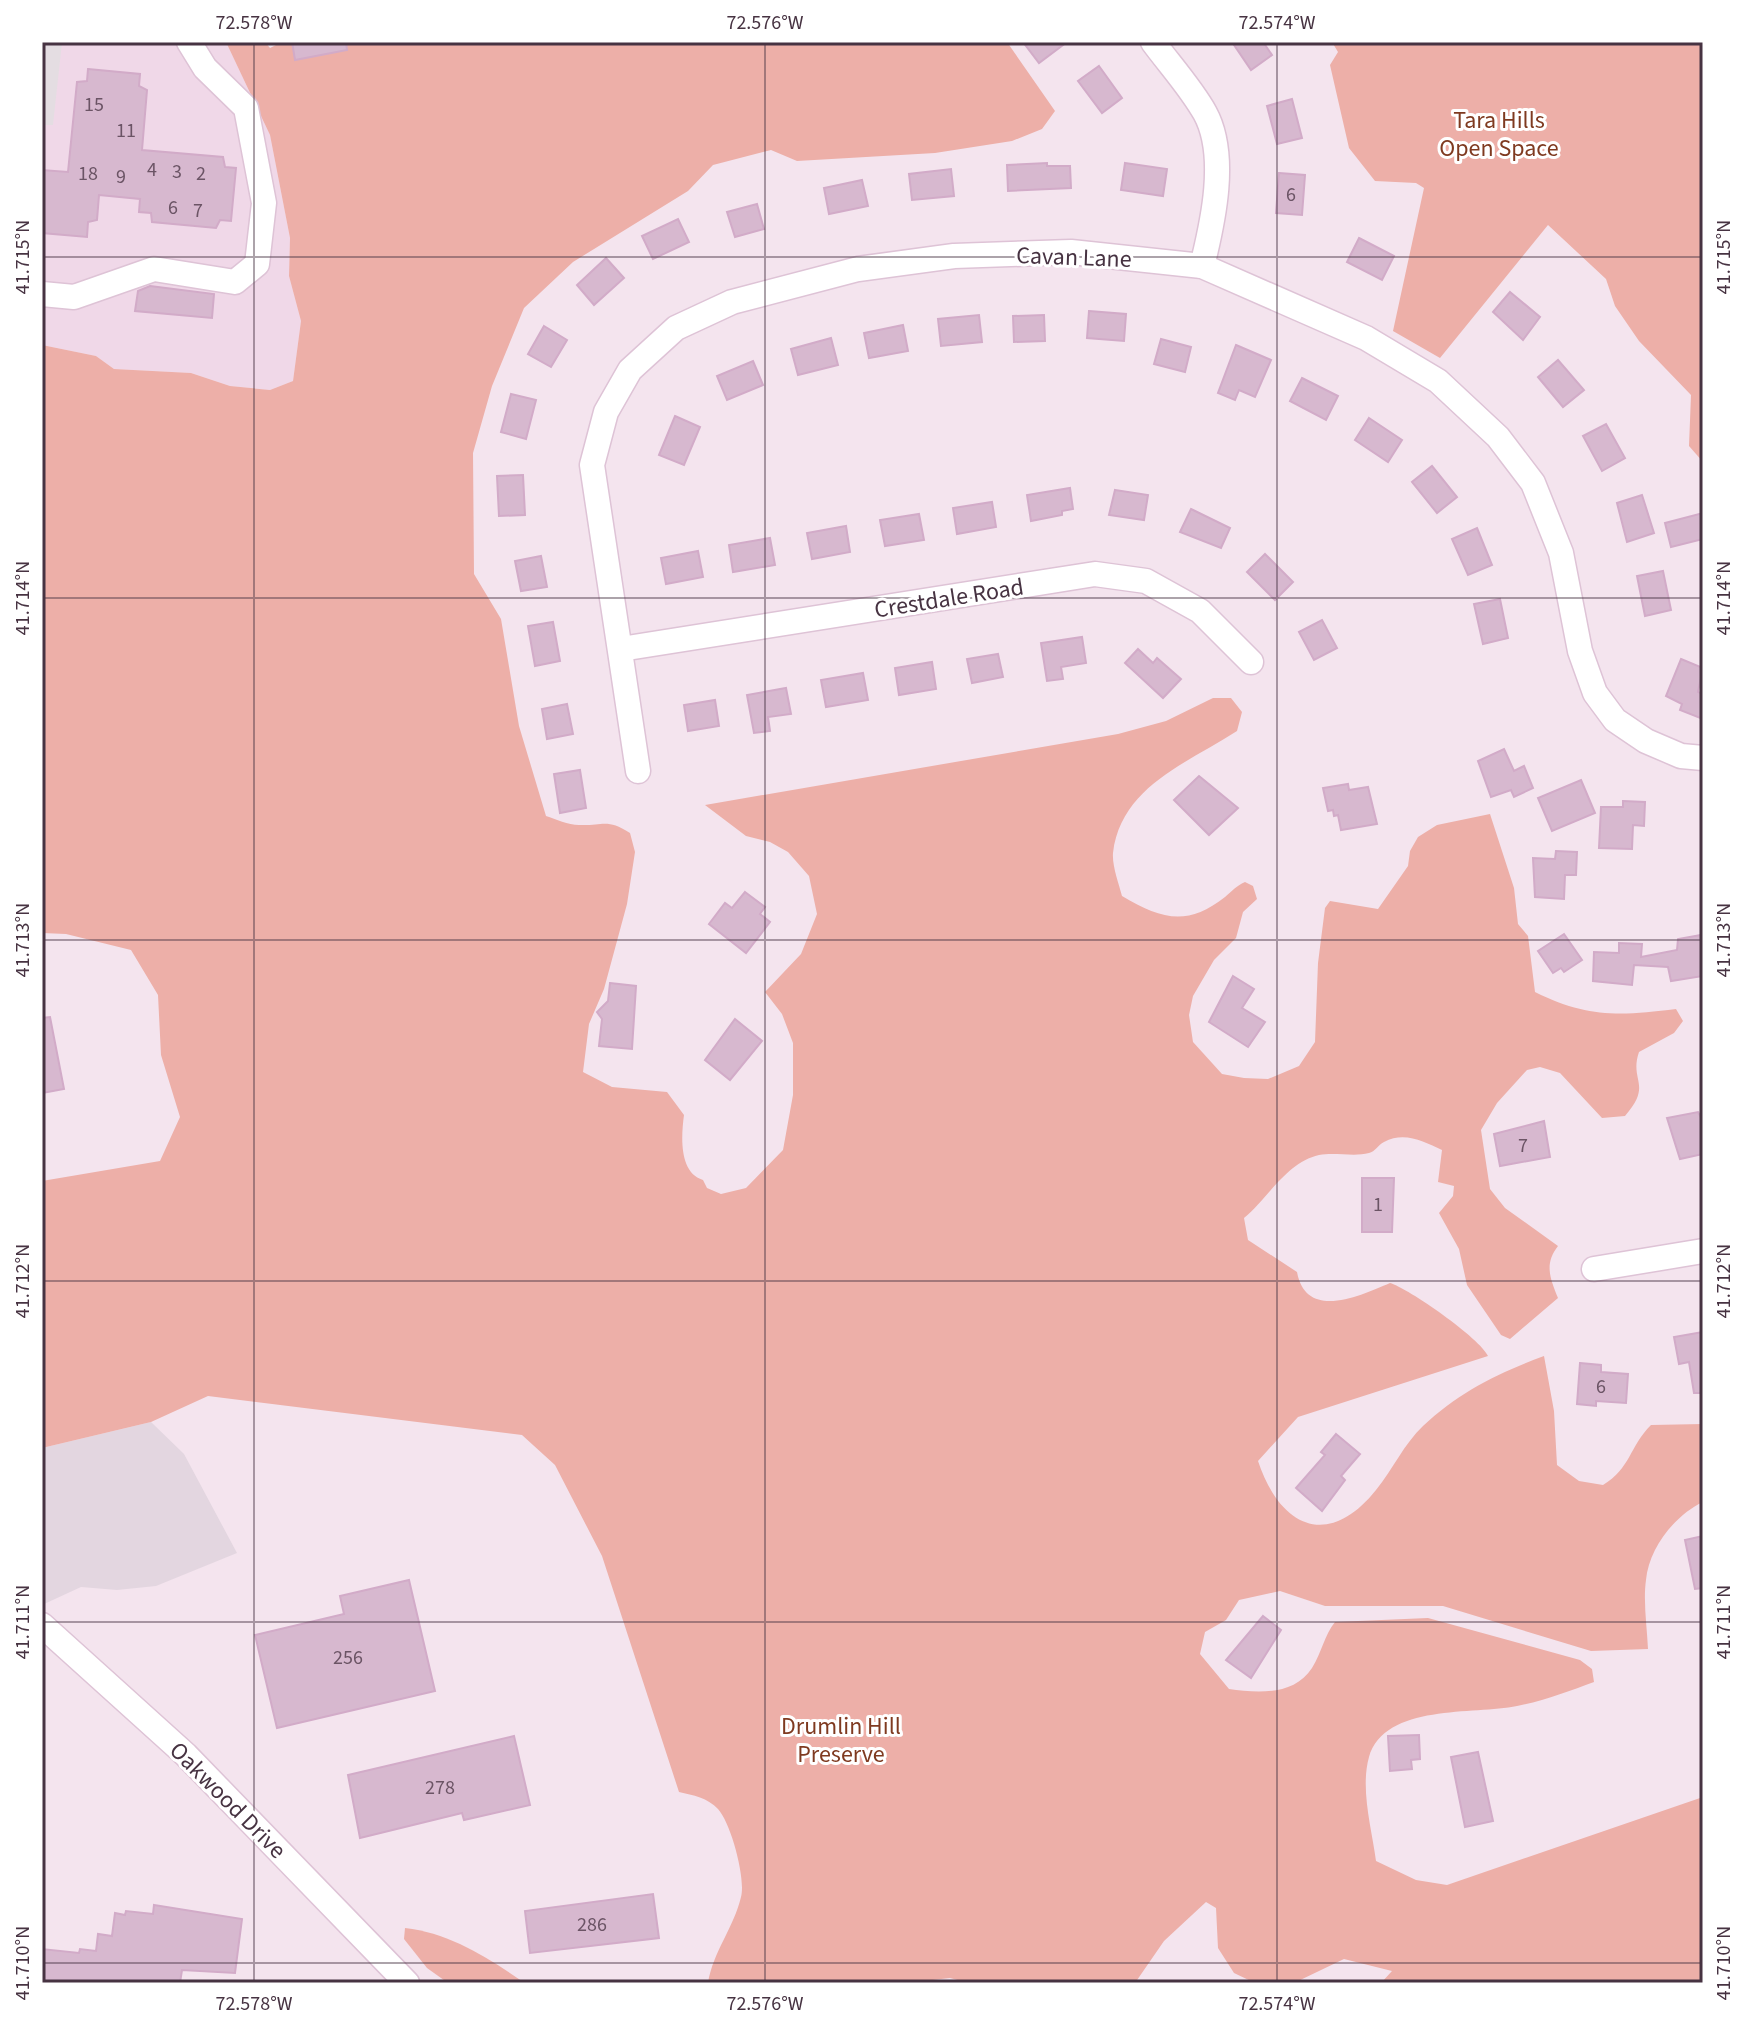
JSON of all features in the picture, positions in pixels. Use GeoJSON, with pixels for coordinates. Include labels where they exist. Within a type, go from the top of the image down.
{"type":"FeatureCollection","features":[{"type":"Feature","properties":{"kind":"street"},"geometry":{"type":"LineString","coordinates":[[42,294],[74,297],[154,269],[235,282],[257,264],[264,203],[246,108],[205,68],[189,42]]}},
{"type":"Feature","properties":{"kind":"street"},"geometry":{"type":"LineString","coordinates":[[1153,42],[1206,114],[1216,163],[1214,215],[1202,266]]}},
{"type":"Feature","properties":{"kind":"street","name":"Cavan Lane"},"geometry":{"type":"LineString","coordinates":[[638,771],[592,465],[606,412],[630,370],[676,328],[732,302],[858,269],[954,256],[1071,252],[1202,266],[1296,304],[1366,338],[1438,381],[1498,437],[1533,483],[1561,553],[1580,651],[1595,693],[1615,720],[1646,741],[1681,756],[1703,758]]}},
{"type":"Feature","properties":{"kind":"street","name":"Crestdale Road"},"geometry":{"type":"LineString","coordinates":[[621,649],[1095,574],[1146,581],[1200,611],[1251,662]]}},
{"type":"Feature","properties":{"kind":"street"},"geometry":{"type":"LineString","coordinates":[[1594,1269],[1703,1251]]}},
{"type":"Feature","properties":{"kind":"street","name":"Oakwood Drive"},"geometry":{"type":"LineString","coordinates":[[42,1625],[186,1755],[407,1983]]}},
{"type":"Feature","properties":{"kind":"shaded area"},"geometry":{"type":"Polygon","coordinates":[[[42,42],[226,42],[270,135],[290,238],[289,276],[301,321],[293,381],[270,390],[230,386],[191,373],[114,369],[96,356],[42,345],[42,42]]]}},
{"type":"Feature","properties":{"kind":"shaded area"},"geometry":{"type":"Polygon","coordinates":[[[42,42],[62,43],[53,125],[42,125],[42,42]]]}},
{"type":"Feature","properties":{"kind":"shaded area"},"geometry":{"type":"Polygon","coordinates":[[[151,1422],[184,1454],[237,1553],[156,1586],[117,1590],[81,1587],[42,1605],[42,1448],[151,1422]]]}},
{"type":"Feature","properties":{"kind":"green space","name":"Drumlin Hill Preserve"},"geometry":{"type":"Polygon","coordinates":[[[226,42],[265,42],[270,48],[282,42],[1007,42],[1055,111],[1042,129],[1012,141],[935,153],[797,161],[771,150],[713,165],[688,191],[573,262],[524,308],[492,386],[473,453],[474,574],[501,619],[519,726],[546,816],[575,825],[616,826],[630,833],[635,852],[627,904],[604,989],[589,1024],[583,1072],[612,1087],[667,1092],[684,1115],[682,1143],[689,1170],[703,1180],[707,1188],[721,1194],[746,1188],[783,1150],[793,1095],[793,1043],[782,1014],[765,992],[801,954],[817,914],[809,876],[788,852],[770,842],[746,836],[705,805],[1118,734],[1166,721],[1213,698],[1231,698],[1242,712],[1237,731],[1178,766],[1143,793],[1129,810],[1119,830],[1113,858],[1122,896],[1162,914],[1186,916],[1198,913],[1245,882],[1253,886],[1257,899],[1243,912],[1236,938],[1214,960],[1193,996],[1189,1015],[1193,1042],[1222,1074],[1268,1079],[1299,1066],[1315,1042],[1318,963],[1325,908],[1330,901],[1378,909],[1408,866],[1410,851],[1418,837],[1437,825],[1490,814],[1514,888],[1518,924],[1528,936],[1535,992],[1571,1007],[1604,1013],[1676,1009],[1683,1021],[1674,1033],[1639,1052],[1638,1097],[1625,1116],[1602,1118],[1560,1073],[1540,1067],[1527,1070],[1497,1103],[1481,1130],[1490,1189],[1505,1208],[1558,1246],[1550,1265],[1558,1298],[1510,1339],[1501,1335],[1467,1285],[1459,1249],[1439,1213],[1453,1196],[1454,1186],[1438,1182],[1442,1150],[1414,1139],[1399,1137],[1382,1143],[1369,1153],[1325,1154],[1308,1159],[1278,1182],[1244,1218],[1248,1240],[1297,1272],[1302,1287],[1311,1296],[1336,1301],[1390,1283],[1443,1315],[1483,1348],[1488,1356],[1298,1417],[1258,1461],[1267,1484],[1292,1515],[1307,1523],[1323,1525],[1340,1520],[1358,1509],[1376,1490],[1410,1441],[1437,1414],[1480,1385],[1544,1356],[1554,1411],[1557,1465],[1579,1481],[1603,1485],[1619,1472],[1651,1425],[1703,1424],[1703,1502],[1673,1524],[1652,1556],[1645,1588],[1648,1649],[1591,1651],[1443,1606],[1325,1606],[1280,1591],[1239,1600],[1226,1620],[1205,1632],[1200,1654],[1229,1689],[1274,1690],[1295,1684],[1304,1677],[1312,1668],[1335,1622],[1428,1618],[1580,1660],[1592,1669],[1594,1682],[1517,1706],[1412,1720],[1393,1728],[1378,1740],[1369,1757],[1366,1782],[1376,1861],[1416,1880],[1447,1885],[1703,1797],[1703,1983],[1381,1983],[1392,1971],[1344,1959],[1294,1983],[1255,1983],[1234,1973],[1218,1948],[1216,1908],[1206,1902],[1164,1941],[1135,1983],[969,1983],[950,1978],[907,1983],[708,1983],[741,1897],[741,1878],[732,1838],[723,1816],[714,1805],[679,1792],[602,1556],[555,1465],[522,1435],[208,1396],[151,1422],[42,1448],[42,1181],[160,1161],[180,1117],[161,1055],[158,995],[131,950],[66,934],[42,933],[42,345],[96,356],[114,369],[191,373],[230,386],[270,390],[293,381],[301,321],[289,276],[290,238],[270,135],[226,42]]]}},
{"type":"Feature","properties":{"kind":"green space","name":"Tara Hills Open Space"},"geometry":{"type":"Polygon","coordinates":[[[1332,42],[1703,42],[1703,462],[1689,446],[1691,395],[1639,341],[1615,306],[1606,279],[1548,225],[1440,358],[1393,331],[1424,188],[1416,183],[1375,181],[1349,148],[1330,65],[1338,52],[1332,42]]]}},
{"type":"Feature","properties":{"kind":"green space"},"geometry":{"type":"Polygon","coordinates":[[[405,1928],[453,1941],[525,1983],[448,1983],[427,1968],[404,1939],[405,1928]]]}},
{"type":"Feature","properties":{"kind":"building"},"geometry":{"type":"Polygon","coordinates":[[[292,42],[346,42],[347,50],[295,60],[292,42]]]}},
{"type":"Feature","properties":{"kind":"building"},"geometry":{"type":"Polygon","coordinates":[[[1023,42],[1067,42],[1039,63],[1023,42]]]}},
{"type":"Feature","properties":{"kind":"building"},"geometry":{"type":"Polygon","coordinates":[[[1232,42],[1263,42],[1272,55],[1251,70],[1232,42]]]}},
{"type":"Feature","properties":{"kind":"building"},"geometry":{"type":"Polygon","coordinates":[[[1099,66],[1122,98],[1102,113],[1078,81],[1099,66]]]}},
{"type":"Feature","properties":{"kind":"building"},"geometry":{"type":"Polygon","coordinates":[[[88,69],[140,74],[139,86],[147,90],[142,150],[223,157],[225,167],[236,168],[231,221],[220,220],[216,228],[152,222],[151,213],[139,212],[140,199],[99,195],[97,220],[88,222],[87,237],[42,233],[42,170],[68,172],[77,82],[87,81],[88,69]]]}},
{"type":"Feature","properties":{"kind":"building"},"geometry":{"type":"Polygon","coordinates":[[[1292,99],[1302,138],[1277,144],[1267,106],[1292,99]]]}},
{"type":"Feature","properties":{"kind":"building"},"geometry":{"type":"Polygon","coordinates":[[[1047,163],[1047,166],[1070,166],[1071,188],[1008,191],[1007,165],[1047,163]]]}},
{"type":"Feature","properties":{"kind":"building"},"geometry":{"type":"Polygon","coordinates":[[[1125,163],[1167,169],[1163,196],[1121,190],[1125,163]]]}},
{"type":"Feature","properties":{"kind":"building"},"geometry":{"type":"Polygon","coordinates":[[[951,169],[954,196],[912,200],[909,174],[951,169]]]}},
{"type":"Feature","properties":{"kind":"building"},"geometry":{"type":"Polygon","coordinates":[[[1279,173],[1305,175],[1302,215],[1276,213],[1279,173]]]}},
{"type":"Feature","properties":{"kind":"building"},"geometry":{"type":"Polygon","coordinates":[[[862,180],[868,206],[829,214],[824,188],[862,180]]]}},
{"type":"Feature","properties":{"kind":"building"},"geometry":{"type":"Polygon","coordinates":[[[757,204],[764,229],[735,237],[727,212],[757,204]]]}},
{"type":"Feature","properties":{"kind":"building"},"geometry":{"type":"Polygon","coordinates":[[[678,219],[689,242],[653,259],[642,236],[678,219]]]}},
{"type":"Feature","properties":{"kind":"building"},"geometry":{"type":"Polygon","coordinates":[[[1359,238],[1394,256],[1382,280],[1347,262],[1359,238]]]}},
{"type":"Feature","properties":{"kind":"building"},"geometry":{"type":"Polygon","coordinates":[[[606,258],[624,278],[594,305],[577,285],[606,258]]]}},
{"type":"Feature","properties":{"kind":"building"},"geometry":{"type":"Polygon","coordinates":[[[150,286],[214,294],[212,318],[135,311],[138,291],[150,286]]]}},
{"type":"Feature","properties":{"kind":"building"},"geometry":{"type":"Polygon","coordinates":[[[1510,292],[1540,317],[1523,340],[1493,312],[1510,292]]]}},
{"type":"Feature","properties":{"kind":"building"},"geometry":{"type":"Polygon","coordinates":[[[1089,311],[1126,314],[1124,341],[1087,338],[1089,311]]]}},
{"type":"Feature","properties":{"kind":"building"},"geometry":{"type":"Polygon","coordinates":[[[979,315],[982,342],[941,346],[938,319],[979,315]]]}},
{"type":"Feature","properties":{"kind":"building"},"geometry":{"type":"Polygon","coordinates":[[[1044,315],[1045,341],[1014,342],[1013,316],[1044,315]]]}},
{"type":"Feature","properties":{"kind":"building"},"geometry":{"type":"Polygon","coordinates":[[[903,325],[908,351],[869,358],[864,333],[903,325]]]}},
{"type":"Feature","properties":{"kind":"building"},"geometry":{"type":"Polygon","coordinates":[[[544,326],[567,340],[551,367],[528,354],[544,326]]]}},
{"type":"Feature","properties":{"kind":"building"},"geometry":{"type":"Polygon","coordinates":[[[831,338],[838,365],[798,375],[791,349],[831,338]]]}},
{"type":"Feature","properties":{"kind":"building"},"geometry":{"type":"Polygon","coordinates":[[[1161,339],[1191,347],[1185,372],[1154,364],[1161,339]]]}},
{"type":"Feature","properties":{"kind":"building"},"geometry":{"type":"Polygon","coordinates":[[[1236,345],[1271,360],[1255,397],[1239,390],[1235,400],[1218,393],[1236,345]]]}},
{"type":"Feature","properties":{"kind":"building"},"geometry":{"type":"Polygon","coordinates":[[[1558,360],[1584,390],[1563,407],[1538,377],[1558,360]]]}},
{"type":"Feature","properties":{"kind":"building"},"geometry":{"type":"Polygon","coordinates":[[[753,361],[763,385],[727,400],[717,376],[753,361]]]}},
{"type":"Feature","properties":{"kind":"building"},"geometry":{"type":"Polygon","coordinates":[[[1302,378],[1338,396],[1326,420],[1290,401],[1302,378]]]}},
{"type":"Feature","properties":{"kind":"building"},"geometry":{"type":"Polygon","coordinates":[[[511,394],[536,400],[526,439],[501,432],[511,394]]]}},
{"type":"Feature","properties":{"kind":"building"},"geometry":{"type":"Polygon","coordinates":[[[675,416],[700,427],[684,465],[659,455],[675,416]]]}},
{"type":"Feature","properties":{"kind":"building"},"geometry":{"type":"Polygon","coordinates":[[[1369,418],[1402,440],[1388,462],[1355,440],[1369,418]]]}},
{"type":"Feature","properties":{"kind":"building"},"geometry":{"type":"Polygon","coordinates":[[[1606,424],[1625,458],[1602,471],[1583,436],[1606,424]]]}},
{"type":"Feature","properties":{"kind":"building"},"geometry":{"type":"Polygon","coordinates":[[[1432,466],[1457,497],[1437,513],[1412,482],[1432,466]]]}},
{"type":"Feature","properties":{"kind":"building"},"geometry":{"type":"Polygon","coordinates":[[[523,475],[525,515],[499,516],[497,476],[523,475]]]}},
{"type":"Feature","properties":{"kind":"building"},"geometry":{"type":"Polygon","coordinates":[[[1070,488],[1073,509],[1062,511],[1062,515],[1031,521],[1027,495],[1070,488]]]}},
{"type":"Feature","properties":{"kind":"building"},"geometry":{"type":"Polygon","coordinates":[[[1115,490],[1148,495],[1144,520],[1109,515],[1115,490]]]}},
{"type":"Feature","properties":{"kind":"building"},"geometry":{"type":"Polygon","coordinates":[[[1642,495],[1654,533],[1627,542],[1617,503],[1642,495]]]}},
{"type":"Feature","properties":{"kind":"building"},"geometry":{"type":"Polygon","coordinates":[[[992,502],[996,527],[957,534],[953,508],[992,502]]]}},
{"type":"Feature","properties":{"kind":"building"},"geometry":{"type":"Polygon","coordinates":[[[1191,509],[1230,528],[1221,548],[1180,532],[1191,509]]]}},
{"type":"Feature","properties":{"kind":"building"},"geometry":{"type":"Polygon","coordinates":[[[1703,513],[1703,539],[1671,547],[1665,523],[1703,513]]]}},
{"type":"Feature","properties":{"kind":"building"},"geometry":{"type":"Polygon","coordinates":[[[919,514],[924,540],[885,546],[880,520],[919,514]]]}},
{"type":"Feature","properties":{"kind":"building"},"geometry":{"type":"Polygon","coordinates":[[[846,526],[850,552],[812,559],[807,533],[846,526]]]}},
{"type":"Feature","properties":{"kind":"building"},"geometry":{"type":"Polygon","coordinates":[[[1477,528],[1492,565],[1468,575],[1452,539],[1477,528]]]}},
{"type":"Feature","properties":{"kind":"building"},"geometry":{"type":"Polygon","coordinates":[[[770,538],[775,565],[733,572],[729,545],[770,538]]]}},
{"type":"Feature","properties":{"kind":"building"},"geometry":{"type":"Polygon","coordinates":[[[698,551],[703,577],[666,584],[661,558],[698,551]]]}},
{"type":"Feature","properties":{"kind":"building"},"geometry":{"type":"Polygon","coordinates":[[[1265,554],[1293,582],[1275,600],[1247,572],[1265,554]]]}},
{"type":"Feature","properties":{"kind":"building"},"geometry":{"type":"Polygon","coordinates":[[[541,556],[547,587],[521,591],[515,561],[541,556]]]}},
{"type":"Feature","properties":{"kind":"building"},"geometry":{"type":"Polygon","coordinates":[[[1663,571],[1671,610],[1645,616],[1637,576],[1663,571]]]}},
{"type":"Feature","properties":{"kind":"building"},"geometry":{"type":"Polygon","coordinates":[[[1500,599],[1508,638],[1483,644],[1474,604],[1500,599]]]}},
{"type":"Feature","properties":{"kind":"building"},"geometry":{"type":"Polygon","coordinates":[[[1322,620],[1337,648],[1314,660],[1299,632],[1322,620]]]}},
{"type":"Feature","properties":{"kind":"building"},"geometry":{"type":"Polygon","coordinates":[[[553,622],[560,661],[535,666],[528,626],[553,622]]]}},
{"type":"Feature","properties":{"kind":"building"},"geometry":{"type":"Polygon","coordinates":[[[1082,637],[1086,663],[1061,667],[1063,679],[1047,681],[1041,643],[1082,637]]]}},
{"type":"Feature","properties":{"kind":"building"},"geometry":{"type":"Polygon","coordinates":[[[1138,649],[1153,663],[1157,658],[1181,679],[1163,698],[1125,663],[1138,649]]]}},
{"type":"Feature","properties":{"kind":"building"},"geometry":{"type":"Polygon","coordinates":[[[998,654],[1003,677],[972,683],[967,659],[998,654]]]}},
{"type":"Feature","properties":{"kind":"building"},"geometry":{"type":"Polygon","coordinates":[[[1681,659],[1703,668],[1698,692],[1703,694],[1703,719],[1680,710],[1682,704],[1666,696],[1681,659]]]}},
{"type":"Feature","properties":{"kind":"building"},"geometry":{"type":"Polygon","coordinates":[[[932,662],[936,689],[899,695],[895,668],[932,662]]]}},
{"type":"Feature","properties":{"kind":"building"},"geometry":{"type":"Polygon","coordinates":[[[863,673],[868,700],[826,707],[821,680],[863,673]]]}},
{"type":"Feature","properties":{"kind":"building"},"geometry":{"type":"Polygon","coordinates":[[[786,688],[791,714],[768,717],[770,731],[754,733],[747,695],[786,688]]]}},
{"type":"Feature","properties":{"kind":"building"},"geometry":{"type":"Polygon","coordinates":[[[715,700],[719,726],[688,731],[684,705],[715,700]]]}},
{"type":"Feature","properties":{"kind":"building"},"geometry":{"type":"Polygon","coordinates":[[[567,704],[573,734],[547,739],[542,709],[567,704]]]}},
{"type":"Feature","properties":{"kind":"building"},"geometry":{"type":"Polygon","coordinates":[[[1504,749],[1514,771],[1524,766],[1533,788],[1514,797],[1511,790],[1491,797],[1478,761],[1504,749]]]}},
{"type":"Feature","properties":{"kind":"building"},"geometry":{"type":"Polygon","coordinates":[[[580,770],[586,808],[560,813],[554,774],[580,770]]]}},
{"type":"Feature","properties":{"kind":"building"},"geometry":{"type":"Polygon","coordinates":[[[1199,776],[1238,808],[1209,835],[1174,800],[1199,776]]]}},
{"type":"Feature","properties":{"kind":"building"},"geometry":{"type":"Polygon","coordinates":[[[1581,780],[1595,813],[1552,831],[1538,798],[1581,780]]]}},
{"type":"Feature","properties":{"kind":"building"},"geometry":{"type":"Polygon","coordinates":[[[1348,784],[1349,790],[1368,787],[1377,824],[1341,830],[1338,815],[1334,816],[1333,810],[1328,811],[1323,788],[1348,784]]]}},
{"type":"Feature","properties":{"kind":"building"},"geometry":{"type":"Polygon","coordinates":[[[1623,801],[1645,802],[1644,826],[1633,825],[1632,849],[1599,848],[1601,807],[1623,807],[1623,801]]]}},
{"type":"Feature","properties":{"kind":"building"},"geometry":{"type":"Polygon","coordinates":[[[1556,851],[1577,852],[1576,875],[1565,875],[1564,899],[1535,897],[1533,858],[1555,859],[1556,851]]]}},
{"type":"Feature","properties":{"kind":"building"},"geometry":{"type":"Polygon","coordinates":[[[745,892],[765,907],[760,914],[770,922],[746,953],[709,924],[725,903],[732,908],[745,892]]]}},
{"type":"Feature","properties":{"kind":"building"},"geometry":{"type":"Polygon","coordinates":[[[1564,934],[1582,960],[1564,972],[1561,968],[1553,973],[1538,951],[1564,934]]]}},
{"type":"Feature","properties":{"kind":"building"},"geometry":{"type":"Polygon","coordinates":[[[1701,935],[1703,976],[1671,981],[1668,967],[1634,965],[1632,985],[1593,981],[1594,952],[1619,953],[1619,943],[1642,944],[1641,957],[1677,950],[1678,939],[1701,935]]]}},
{"type":"Feature","properties":{"kind":"building"},"geometry":{"type":"Polygon","coordinates":[[[1233,976],[1254,989],[1242,1008],[1265,1022],[1248,1047],[1209,1022],[1233,976]]]}},
{"type":"Feature","properties":{"kind":"building"},"geometry":{"type":"Polygon","coordinates":[[[610,983],[636,986],[632,1049],[599,1046],[602,1019],[597,1012],[608,1001],[610,983]]]}},
{"type":"Feature","properties":{"kind":"building"},"geometry":{"type":"Polygon","coordinates":[[[50,1017],[64,1089],[42,1093],[42,1018],[50,1017]]]}},
{"type":"Feature","properties":{"kind":"building"},"geometry":{"type":"Polygon","coordinates":[[[735,1019],[762,1041],[730,1080],[705,1060],[735,1019]]]}},
{"type":"Feature","properties":{"kind":"building"},"geometry":{"type":"Polygon","coordinates":[[[1698,1112],[1703,1121],[1703,1154],[1680,1159],[1667,1118],[1698,1112]]]}},
{"type":"Feature","properties":{"kind":"building"},"geometry":{"type":"Polygon","coordinates":[[[1544,1121],[1550,1157],[1500,1166],[1494,1134],[1544,1121]]]}},
{"type":"Feature","properties":{"kind":"building"},"geometry":{"type":"Polygon","coordinates":[[[1362,1178],[1394,1178],[1392,1232],[1362,1232],[1362,1178]]]}},
{"type":"Feature","properties":{"kind":"building"},"geometry":{"type":"Polygon","coordinates":[[[1703,1332],[1703,1393],[1694,1393],[1689,1362],[1679,1364],[1674,1337],[1703,1332]]]}},
{"type":"Feature","properties":{"kind":"building"},"geometry":{"type":"Polygon","coordinates":[[[1580,1363],[1601,1365],[1601,1372],[1628,1374],[1626,1403],[1596,1401],[1596,1406],[1577,1404],[1580,1363]]]}},
{"type":"Feature","properties":{"kind":"building"},"geometry":{"type":"Polygon","coordinates":[[[1336,1434],[1360,1454],[1341,1476],[1345,1480],[1322,1511],[1296,1488],[1325,1455],[1321,1452],[1336,1434]]]}},
{"type":"Feature","properties":{"kind":"building"},"geometry":{"type":"Polygon","coordinates":[[[1703,1536],[1703,1588],[1695,1589],[1685,1540],[1703,1536]]]}},
{"type":"Feature","properties":{"kind":"building"},"geometry":{"type":"Polygon","coordinates":[[[409,1580],[435,1691],[277,1728],[255,1635],[344,1614],[340,1596],[409,1580]]]}},
{"type":"Feature","properties":{"kind":"building"},"geometry":{"type":"Polygon","coordinates":[[[1263,1616],[1281,1630],[1251,1678],[1226,1660],[1263,1616]]]}},
{"type":"Feature","properties":{"kind":"building"},"geometry":{"type":"Polygon","coordinates":[[[1419,1735],[1420,1759],[1411,1760],[1412,1769],[1390,1771],[1388,1736],[1419,1735]]]}},
{"type":"Feature","properties":{"kind":"building"},"geometry":{"type":"Polygon","coordinates":[[[514,1736],[530,1805],[464,1820],[462,1813],[360,1838],[348,1775],[514,1736]]]}},
{"type":"Feature","properties":{"kind":"building"},"geometry":{"type":"Polygon","coordinates":[[[1478,1752],[1493,1821],[1465,1827],[1451,1757],[1478,1752]]]}},
{"type":"Feature","properties":{"kind":"building"},"geometry":{"type":"Polygon","coordinates":[[[653,1894],[659,1938],[530,1953],[525,1911],[653,1894]]]}},
{"type":"Feature","properties":{"kind":"building"},"geometry":{"type":"Polygon","coordinates":[[[154,1905],[242,1919],[235,1973],[182,1970],[180,1983],[42,1983],[42,1949],[79,1953],[80,1949],[96,1951],[98,1934],[112,1936],[115,1913],[153,1914],[154,1905]]]}}]}
